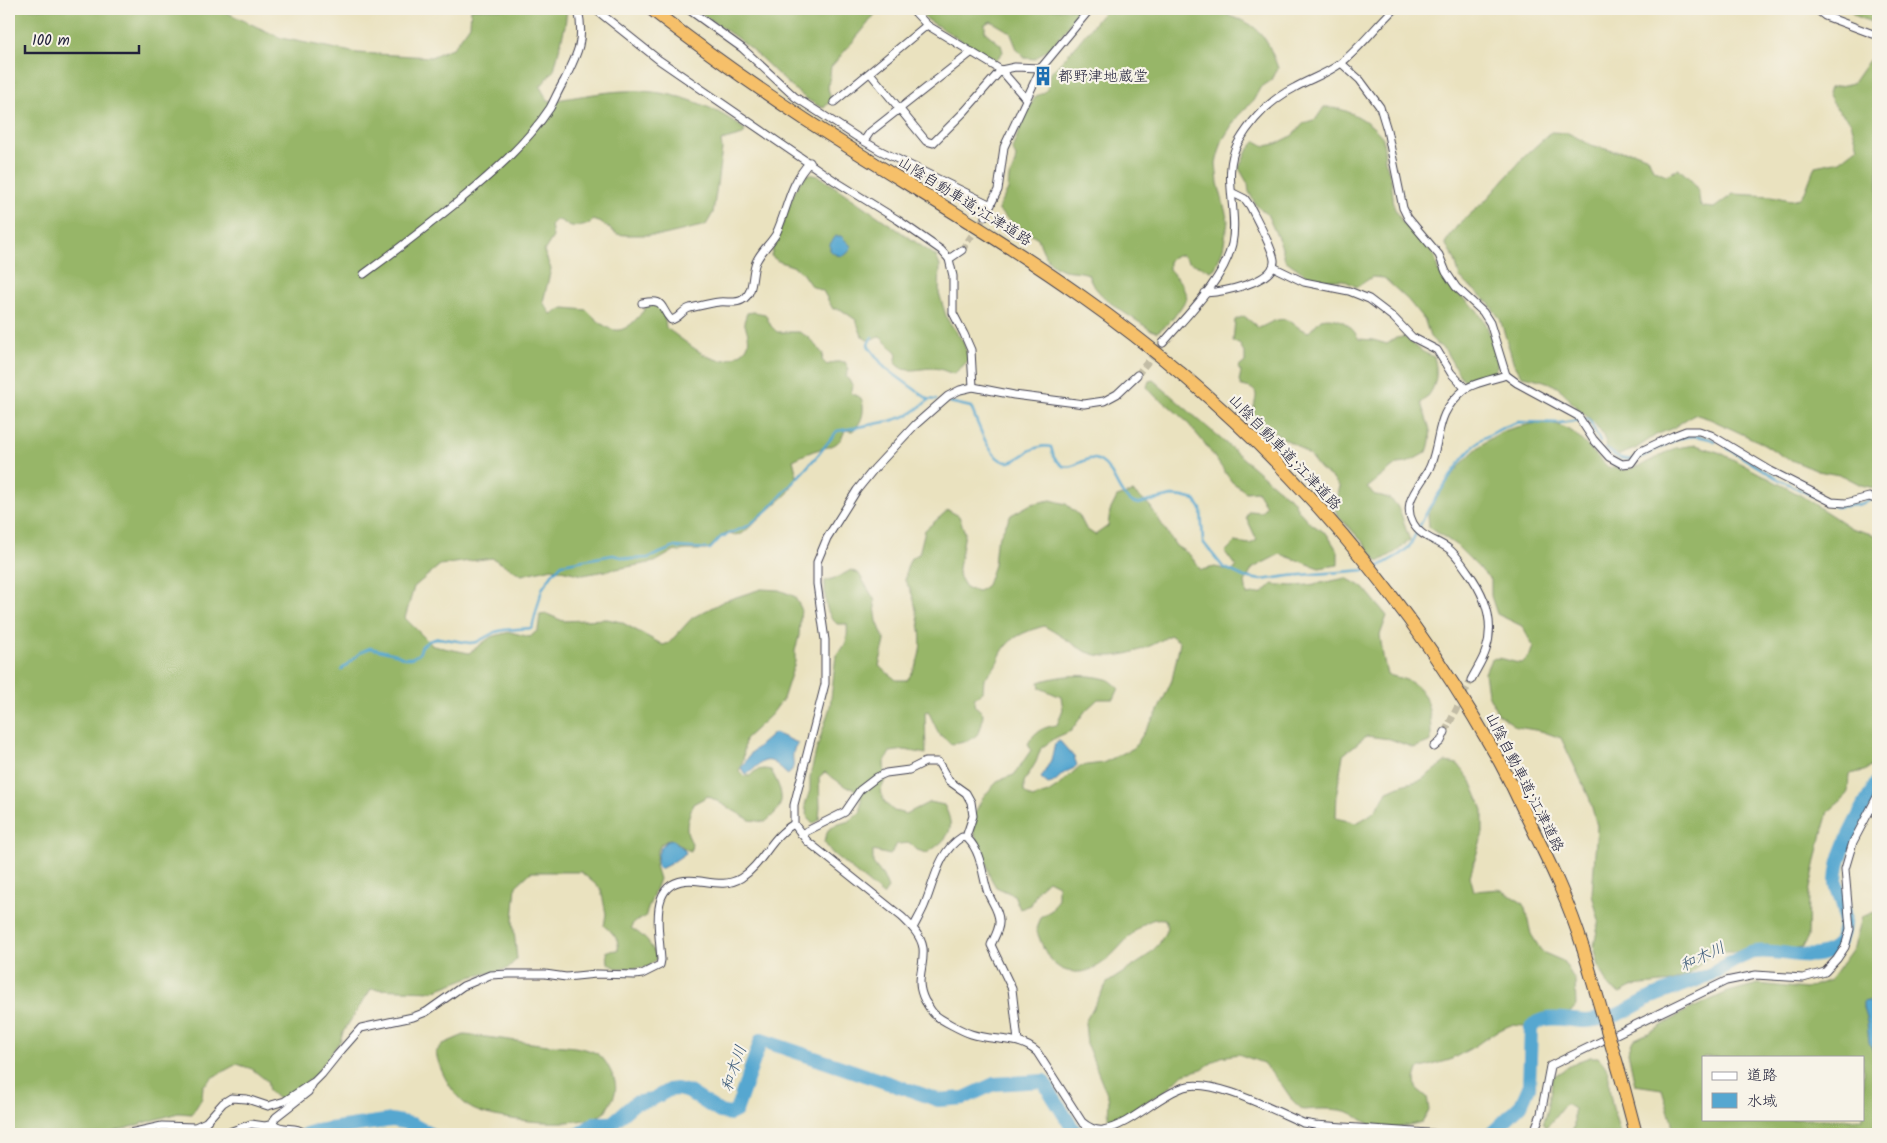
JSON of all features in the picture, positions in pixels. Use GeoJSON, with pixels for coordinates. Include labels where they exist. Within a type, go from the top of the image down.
{"type":"FeatureCollection","features":[{"type":"Feature","properties":{"kind":"highway","name":"山陰自動車道;江津道路"},"geometry":{"type":"LineString","coordinates":[[651,9],[724,64],[804,119],[1012,249],[1127,330],[1236,421],[1290,475],[1377,577],[1415,628],[1495,752],[1574,919],[1636,1134]]}},
{"type":"Feature","properties":{"kind":"street"},"geometry":{"type":"LineString","coordinates":[[364,274],[426,228],[490,175],[532,133],[550,107],[579,51],[581,22],[578,9]]}},
{"type":"Feature","properties":{"kind":"street"},"geometry":{"type":"LineString","coordinates":[[595,9],[659,60],[835,181],[898,220],[941,250],[949,259],[953,276],[953,312],[971,350],[973,387]]}},
{"type":"Feature","properties":{"kind":"street"},"geometry":{"type":"LineString","coordinates":[[688,9],[742,48],[795,97],[864,141],[991,205]]}},
{"type":"Feature","properties":{"kind":"street"},"geometry":{"type":"LineString","coordinates":[[912,9],[927,25],[1001,70],[1026,99]]}},
{"type":"Feature","properties":{"kind":"street"},"geometry":{"type":"LineString","coordinates":[[985,216],[1000,182],[1004,147],[1041,68],[1090,9]]}},
{"type":"Feature","properties":{"kind":"street"},"geometry":{"type":"LineString","coordinates":[[1163,342],[1204,293],[1224,265],[1232,244],[1234,232],[1232,159],[1237,146],[1255,118],[1278,97],[1341,63],[1394,9]]}},
{"type":"Feature","properties":{"kind":"street"},"geometry":{"type":"LineString","coordinates":[[1816,9],[1825,16],[1873,34]]}},
{"type":"Feature","properties":{"kind":"street"},"geometry":{"type":"LineString","coordinates":[[834,102],[927,25]]}},
{"type":"Feature","properties":{"kind":"street"},"geometry":{"type":"LineString","coordinates":[[864,141],[870,132],[899,108],[972,52]]}},
{"type":"Feature","properties":{"kind":"street"},"geometry":{"type":"LineString","coordinates":[[1341,63],[1360,80],[1380,107],[1387,130],[1403,208],[1408,218],[1438,255],[1456,287],[1483,312],[1490,323],[1506,375],[1517,383],[1578,416],[1584,422],[1593,439],[1609,457],[1622,464],[1629,464],[1634,458],[1673,436],[1686,431],[1698,431],[1711,435],[1771,471],[1832,502],[1846,503],[1870,497],[1878,500]]}},
{"type":"Feature","properties":{"kind":"street"},"geometry":{"type":"LineString","coordinates":[[870,73],[926,141],[933,143],[965,111],[1001,70],[1015,67],[1041,68]]}},
{"type":"Feature","properties":{"kind":"street"},"geometry":{"type":"LineString","coordinates":[[642,303],[655,301],[662,304],[671,320],[676,319],[687,309],[720,302],[738,302],[744,299],[752,286],[755,264],[759,255],[771,242],[783,219],[794,182],[810,162]]}},
{"type":"Feature","properties":{"kind":"street"},"geometry":{"type":"LineString","coordinates":[[1204,293],[1220,292],[1255,281],[1264,276],[1273,267],[1272,252],[1250,206],[1241,196],[1232,194]]}},
{"type":"Feature","properties":{"kind":"street"},"geometry":{"type":"LineString","coordinates":[[949,259],[962,250]]}},
{"type":"Feature","properties":{"kind":"street"},"geometry":{"type":"LineString","coordinates":[[1273,267],[1304,282],[1349,291],[1369,300],[1394,318],[1412,337],[1437,350],[1451,373],[1465,388]]}},
{"type":"Feature","properties":{"kind":"street"},"geometry":{"type":"LineString","coordinates":[[1137,375],[1117,394],[1104,401],[1084,404],[992,392],[973,387],[948,396],[887,453],[857,490],[823,547],[818,562],[816,573],[825,640],[825,684],[794,804],[794,824],[801,834],[902,916],[913,928],[923,949],[920,988],[926,1003],[934,1014],[971,1034],[1018,1041],[1028,1045],[1037,1052],[1082,1122],[1094,1129],[1102,1130],[1117,1125],[1178,1089],[1193,1084],[1212,1086],[1303,1123],[1443,1134]]}},
{"type":"Feature","properties":{"kind":"street"},"geometry":{"type":"LineString","coordinates":[[1471,680],[1486,651],[1490,634],[1490,624],[1483,596],[1477,583],[1458,557],[1446,547],[1418,530],[1412,522],[1409,511],[1410,499],[1431,466],[1442,416],[1465,388],[1506,375]]}},
{"type":"Feature","properties":{"kind":"street"},"geometry":{"type":"LineString","coordinates":[[1434,747],[1441,741],[1445,732]]}},
{"type":"Feature","properties":{"kind":"street"},"geometry":{"type":"LineString","coordinates":[[801,834],[845,812],[860,790],[877,777],[886,772],[909,770],[929,761],[938,762],[949,781],[966,793],[971,802],[973,816],[966,838]]}},
{"type":"Feature","properties":{"kind":"street"},"geometry":{"type":"LineString","coordinates":[[1533,1134],[1541,1114],[1550,1066],[1726,981],[1756,975],[1803,978],[1825,972],[1845,947],[1850,929],[1845,870],[1853,842],[1878,795]]}},
{"type":"Feature","properties":{"kind":"street"},"geometry":{"type":"LineString","coordinates":[[125,1134],[162,1126],[195,1127],[206,1122],[223,1103],[231,1098],[246,1099],[268,1106],[285,1101],[313,1083],[361,1028],[413,1017],[426,1012],[463,986],[490,975],[544,974],[566,977],[596,974],[642,974],[660,964],[658,906],[662,896],[671,884],[687,879],[722,884],[740,878],[762,857],[783,831],[794,824]]}},
{"type":"Feature","properties":{"kind":"street"},"geometry":{"type":"LineString","coordinates":[[913,928],[925,904],[938,866],[946,851],[958,839],[966,838],[975,848],[989,895],[999,918],[999,925],[991,945],[1012,989],[1018,1041]]}},
{"type":"Feature","properties":{"kind":"street"},"geometry":{"type":"LineString","coordinates":[[274,1124],[273,1121],[276,1117],[308,1092],[313,1083]]}},
{"type":"Feature","properties":{"kind":"street"},"geometry":{"type":"LineString","coordinates":[[224,1134],[251,1124],[265,1126],[274,1124],[278,1127],[298,1129],[304,1133]]}},
{"type":"Feature","properties":{"kind":"green space"},"geometry":{"type":"Polygon","coordinates":[[[9,9],[219,9],[281,38],[357,53],[431,57],[454,47],[470,25],[471,9],[567,9],[565,26],[554,70],[540,87],[548,101],[615,92],[656,92],[704,105],[732,120],[745,130],[743,135],[721,141],[722,149],[713,213],[706,225],[664,235],[625,235],[617,234],[602,223],[593,220],[588,224],[578,227],[556,220],[551,225],[553,237],[544,251],[551,269],[543,302],[551,314],[564,308],[587,310],[604,326],[618,330],[632,324],[647,306],[654,305],[660,307],[664,313],[666,328],[706,355],[722,360],[736,356],[747,347],[747,330],[744,322],[747,313],[765,314],[771,326],[777,332],[799,332],[808,337],[823,354],[822,360],[827,365],[835,362],[845,362],[849,369],[846,376],[853,386],[851,393],[861,398],[863,412],[861,421],[852,431],[845,430],[841,439],[836,444],[810,452],[793,460],[797,476],[788,493],[742,534],[733,535],[725,533],[707,550],[672,552],[655,562],[583,575],[552,568],[522,575],[492,558],[440,565],[414,587],[405,618],[433,646],[469,653],[491,637],[510,632],[530,637],[538,630],[540,615],[547,614],[563,621],[607,619],[621,622],[663,645],[669,643],[692,618],[724,601],[761,589],[779,590],[794,596],[801,608],[795,662],[783,699],[771,715],[745,739],[743,760],[739,771],[744,776],[750,776],[759,770],[771,770],[780,792],[780,804],[772,816],[765,822],[750,820],[708,796],[693,804],[687,828],[692,843],[691,851],[669,839],[661,844],[657,852],[655,866],[659,879],[645,917],[633,923],[631,928],[640,934],[653,949],[657,959],[648,967],[616,968],[608,963],[607,951],[618,950],[618,942],[604,926],[606,914],[601,889],[581,872],[531,872],[516,886],[513,921],[517,959],[507,969],[470,977],[433,991],[371,989],[327,1059],[314,1076],[288,1099],[278,1099],[269,1091],[267,1081],[252,1069],[237,1064],[213,1077],[203,1086],[202,1098],[192,1114],[178,1113],[106,1134],[12,1134],[9,1132],[9,9]]]}},
{"type":"Feature","properties":{"kind":"green space"},"geometry":{"type":"Polygon","coordinates":[[[695,9],[879,9],[831,67],[828,88],[831,100],[824,108],[804,97],[755,52],[695,9]]]}},
{"type":"Feature","properties":{"kind":"green space"},"geometry":{"type":"Polygon","coordinates":[[[917,9],[1078,9],[1067,28],[1053,45],[1035,59],[1024,58],[1017,49],[1010,32],[991,21],[985,24],[985,32],[1001,45],[1003,52],[995,61],[928,20],[917,9]]]}},
{"type":"Feature","properties":{"kind":"green space"},"geometry":{"type":"Polygon","coordinates":[[[1106,9],[1222,9],[1228,15],[1249,24],[1261,34],[1269,46],[1278,68],[1272,80],[1260,88],[1253,101],[1237,117],[1222,141],[1216,163],[1218,183],[1228,221],[1223,249],[1215,268],[1211,271],[1189,262],[1179,255],[1169,260],[1169,269],[1181,283],[1187,297],[1174,316],[1157,332],[1149,329],[1105,299],[1092,283],[1088,274],[1064,270],[1052,264],[1043,252],[1038,238],[1011,222],[999,211],[999,206],[1008,190],[1009,177],[1014,167],[1016,157],[1012,149],[1027,111],[1036,96],[1043,93],[1047,88],[1049,75],[1106,9]]]}},
{"type":"Feature","properties":{"kind":"green space"},"geometry":{"type":"Polygon","coordinates":[[[1849,9],[1878,9],[1878,25],[1854,15],[1849,9]]]}},
{"type":"Feature","properties":{"kind":"green space"},"geometry":{"type":"Polygon","coordinates":[[[1878,54],[1878,489],[1861,485],[1844,476],[1818,471],[1784,457],[1764,444],[1710,419],[1694,414],[1635,449],[1619,455],[1608,449],[1603,435],[1595,424],[1558,388],[1544,381],[1522,376],[1514,364],[1500,319],[1488,302],[1460,278],[1455,260],[1445,243],[1457,226],[1485,201],[1525,156],[1551,132],[1568,133],[1591,145],[1613,151],[1635,152],[1648,157],[1653,169],[1666,175],[1679,169],[1697,188],[1700,205],[1703,207],[1714,208],[1733,194],[1772,196],[1791,200],[1800,198],[1805,192],[1815,166],[1840,161],[1858,147],[1851,122],[1836,108],[1828,93],[1830,88],[1853,83],[1869,60],[1878,54]]]}},
{"type":"Feature","properties":{"kind":"green space"},"geometry":{"type":"Polygon","coordinates":[[[1324,107],[1340,109],[1364,120],[1383,138],[1385,160],[1391,178],[1394,207],[1402,222],[1427,246],[1435,257],[1438,271],[1453,290],[1476,309],[1486,324],[1498,357],[1497,366],[1492,376],[1478,380],[1465,380],[1460,376],[1445,350],[1430,337],[1425,321],[1408,300],[1384,278],[1372,277],[1357,287],[1343,280],[1324,280],[1309,277],[1285,260],[1281,245],[1267,214],[1256,205],[1239,168],[1247,151],[1256,141],[1265,146],[1276,144],[1292,136],[1304,123],[1316,119],[1324,107]]]}},
{"type":"Feature","properties":{"kind":"green space"},"geometry":{"type":"Polygon","coordinates":[[[808,174],[819,176],[936,256],[940,266],[939,293],[947,319],[963,341],[968,356],[967,362],[954,374],[941,369],[910,370],[899,367],[895,363],[896,352],[880,337],[867,340],[862,336],[856,320],[840,309],[833,309],[823,291],[811,286],[795,267],[778,261],[771,256],[795,191],[808,174]]]}},
{"type":"Feature","properties":{"kind":"green space"},"geometry":{"type":"Polygon","coordinates":[[[1244,316],[1259,328],[1276,320],[1283,319],[1309,332],[1321,319],[1333,318],[1348,325],[1359,339],[1387,344],[1396,338],[1404,337],[1423,352],[1434,357],[1435,382],[1430,393],[1421,403],[1430,432],[1427,452],[1407,463],[1397,464],[1367,488],[1375,495],[1391,500],[1399,510],[1410,540],[1397,551],[1378,562],[1362,541],[1339,517],[1334,507],[1340,487],[1331,477],[1297,446],[1271,431],[1255,428],[1253,411],[1256,393],[1249,388],[1241,386],[1239,381],[1241,372],[1238,368],[1245,362],[1245,355],[1239,343],[1233,342],[1235,320],[1244,316]]]}},
{"type":"Feature","properties":{"kind":"green space"},"geometry":{"type":"Polygon","coordinates":[[[1153,380],[1293,500],[1298,510],[1310,523],[1327,534],[1338,552],[1338,565],[1319,568],[1280,554],[1253,568],[1245,582],[1247,595],[1262,593],[1273,584],[1301,586],[1346,578],[1364,588],[1387,616],[1380,635],[1387,675],[1395,676],[1414,684],[1425,697],[1430,714],[1431,741],[1414,748],[1390,739],[1366,736],[1343,755],[1337,791],[1336,818],[1356,823],[1375,810],[1387,791],[1421,780],[1445,762],[1458,764],[1471,781],[1483,810],[1483,833],[1470,876],[1474,891],[1500,889],[1524,904],[1531,934],[1542,952],[1563,961],[1575,980],[1576,1006],[1567,1016],[1545,1014],[1525,1026],[1511,1025],[1495,1032],[1450,1060],[1418,1069],[1415,1079],[1416,1088],[1427,1097],[1429,1110],[1422,1122],[1403,1126],[1382,1127],[1369,1124],[1345,1111],[1329,1109],[1303,1110],[1293,1101],[1263,1063],[1238,1054],[1221,1057],[1202,1069],[1183,1074],[1168,1089],[1116,1121],[1108,1118],[1109,1099],[1087,1045],[1085,1022],[1107,983],[1144,959],[1159,944],[1167,929],[1165,919],[1153,920],[1142,925],[1100,965],[1088,971],[1073,972],[1058,967],[1048,957],[1036,929],[1040,917],[1052,910],[1058,898],[1058,885],[1048,880],[1038,889],[1031,905],[1020,909],[1014,895],[996,887],[989,875],[985,855],[973,831],[976,811],[983,797],[999,780],[1014,775],[1031,750],[1028,744],[1036,733],[1044,728],[1057,725],[1063,709],[1061,697],[1040,688],[1039,682],[1063,676],[1081,675],[1111,681],[1119,688],[1114,699],[1098,699],[1086,710],[1071,731],[1057,737],[1041,748],[1036,762],[1024,782],[1024,792],[1032,798],[1048,793],[1057,787],[1080,766],[1103,763],[1134,748],[1157,713],[1172,680],[1180,642],[1170,635],[1138,651],[1114,656],[1103,656],[1081,649],[1044,626],[1023,633],[1009,642],[993,669],[984,678],[983,692],[975,697],[974,705],[983,713],[981,727],[971,739],[966,742],[951,744],[939,734],[928,711],[925,712],[926,754],[905,750],[890,752],[884,763],[885,780],[880,792],[886,804],[894,811],[906,814],[930,802],[944,805],[950,821],[949,833],[941,843],[927,853],[917,850],[910,843],[897,844],[890,855],[873,851],[873,863],[883,876],[888,888],[883,895],[832,853],[824,842],[828,830],[849,821],[861,812],[861,796],[854,789],[846,787],[825,772],[819,777],[819,820],[813,824],[808,819],[805,805],[810,790],[810,777],[830,707],[836,655],[845,645],[847,633],[847,624],[837,624],[827,610],[825,581],[851,570],[859,574],[874,599],[877,621],[885,641],[879,666],[896,680],[907,680],[917,663],[921,638],[911,591],[905,581],[907,567],[911,558],[919,554],[925,530],[948,510],[959,516],[965,533],[958,574],[967,589],[979,591],[987,585],[994,565],[996,543],[1011,515],[1031,504],[1051,500],[1066,504],[1079,515],[1086,529],[1095,535],[1108,526],[1110,511],[1117,497],[1133,492],[1150,506],[1176,546],[1189,554],[1201,570],[1215,567],[1233,571],[1236,567],[1225,552],[1235,542],[1250,544],[1257,540],[1246,517],[1249,511],[1261,512],[1266,506],[1257,491],[1246,492],[1232,482],[1186,421],[1156,397],[1147,387],[1149,381],[1153,380]]]}},
{"type":"Feature","properties":{"kind":"green space"},"geometry":{"type":"Polygon","coordinates":[[[1542,422],[1556,424],[1573,432],[1608,467],[1626,470],[1642,465],[1675,448],[1696,445],[1721,453],[1800,495],[1851,528],[1878,536],[1878,762],[1864,771],[1849,774],[1848,792],[1828,812],[1809,893],[1808,937],[1802,947],[1787,950],[1768,945],[1732,952],[1716,952],[1705,959],[1689,975],[1671,982],[1633,986],[1620,993],[1608,986],[1599,967],[1594,946],[1599,921],[1592,894],[1597,826],[1589,797],[1561,738],[1541,731],[1517,727],[1498,714],[1488,694],[1485,673],[1491,659],[1499,658],[1522,663],[1530,655],[1533,646],[1522,626],[1497,614],[1491,596],[1491,580],[1456,545],[1429,527],[1428,515],[1431,507],[1452,476],[1468,457],[1487,441],[1503,432],[1542,422]]]}},
{"type":"Feature","properties":{"kind":"green space"},"geometry":{"type":"Polygon","coordinates":[[[1874,912],[1878,916],[1878,1129],[1852,1124],[1848,1127],[1847,1134],[1674,1134],[1662,1089],[1635,1085],[1628,1052],[1633,1040],[1655,1030],[1684,1012],[1728,992],[1758,984],[1805,989],[1830,980],[1854,947],[1862,917],[1874,912]]]}},
{"type":"Feature","properties":{"kind":"green space"},"geometry":{"type":"Polygon","coordinates":[[[464,1035],[572,1047],[596,1053],[605,1062],[614,1077],[616,1088],[613,1099],[605,1112],[594,1118],[579,1121],[541,1122],[521,1120],[475,1110],[461,1100],[450,1086],[436,1052],[443,1044],[464,1035]]]}},
{"type":"Feature","properties":{"kind":"green space"},"geometry":{"type":"Polygon","coordinates":[[[1590,1057],[1598,1057],[1607,1071],[1611,1099],[1620,1134],[1571,1134],[1574,1127],[1574,1109],[1566,1104],[1545,1127],[1543,1124],[1554,1076],[1576,1062],[1590,1057]]]}},
{"type":"Feature","properties":{"kind":"water"},"geometry":{"type":"Polygon","coordinates":[[[836,236],[841,236],[851,246],[848,253],[840,256],[830,250],[830,244],[836,236]]]}},
{"type":"Feature","properties":{"kind":"water"},"geometry":{"type":"Polygon","coordinates":[[[774,733],[798,743],[794,749],[793,768],[791,771],[788,775],[775,763],[765,761],[745,774],[741,768],[752,752],[774,733]]]}},
{"type":"Feature","properties":{"kind":"water"},"geometry":{"type":"Polygon","coordinates":[[[1059,740],[1074,757],[1077,765],[1048,784],[1041,778],[1051,760],[1055,744],[1059,740]]]}},
{"type":"Feature","properties":{"kind":"water"},"geometry":{"type":"Polygon","coordinates":[[[673,840],[686,853],[660,869],[658,868],[657,857],[660,850],[664,843],[673,840]]]}},
{"type":"Feature","properties":{"kind":"water"},"geometry":{"type":"Polygon","coordinates":[[[1878,999],[1878,1064],[1869,1042],[1863,1002],[1878,999]]]}},
{"type":"Feature","properties":{"kind":"waterway"},"geometry":{"type":"LineString","coordinates":[[872,337],[868,344],[869,347],[885,368],[928,399],[936,400]]}},
{"type":"Feature","properties":{"kind":"waterway"},"geometry":{"type":"LineString","coordinates":[[341,670],[361,652],[370,648],[396,654],[404,658],[411,658],[419,654],[422,646],[428,641],[439,638],[470,643],[477,642],[495,632],[532,628],[542,589],[562,564],[613,555],[630,559],[648,558],[675,547],[710,549],[721,537],[748,526],[769,509],[837,431],[890,421],[909,415],[929,400]]}},
{"type":"Feature","properties":{"kind":"waterway"},"geometry":{"type":"LineString","coordinates":[[949,402],[971,407],[990,449],[1001,460],[1011,462],[1029,451],[1048,446],[1051,447],[1054,458],[1063,466],[1073,466],[1090,459],[1100,461],[1110,471],[1126,497],[1138,504],[1172,496],[1195,500],[1201,509],[1203,542],[1223,567],[1244,577],[1261,580],[1366,570]]}},
{"type":"Feature","properties":{"kind":"waterway"},"geometry":{"type":"LineString","coordinates":[[1376,568],[1409,547],[1429,508],[1463,458],[1480,440],[1518,422],[1560,423],[1587,419],[1590,421],[1600,442]]}},
{"type":"Feature","properties":{"kind":"waterway"},"geometry":{"type":"LineString","coordinates":[[1637,458],[1684,437],[1699,437],[1715,441]]}},
{"type":"Feature","properties":{"kind":"waterway"},"geometry":{"type":"LineString","coordinates":[[1606,448],[1618,457],[1632,459]]}},
{"type":"Feature","properties":{"kind":"waterway"},"geometry":{"type":"LineString","coordinates":[[1727,448],[1776,478],[1835,507],[1857,505],[1869,501],[1878,495]]}},
{"type":"Feature","properties":{"kind":"waterway","name":"和木川"},"geometry":{"type":"LineString","coordinates":[[1491,1134],[1521,1105],[1529,1087],[1531,1028],[1536,1023],[1548,1019],[1588,1021],[1614,1016],[1652,997],[1707,976],[1751,953],[1765,951],[1809,956],[1829,952],[1836,946],[1843,933],[1844,922],[1843,906],[1836,884],[1837,868],[1852,829],[1878,780]]}},
{"type":"Feature","properties":{"kind":"waterway","name":"和木川"},"geometry":{"type":"LineString","coordinates":[[579,1134],[596,1123],[612,1123],[635,1103],[651,1100],[669,1090],[677,1089],[689,1092],[720,1112],[730,1114],[736,1111],[761,1040],[903,1088]]}},
{"type":"Feature","properties":{"kind":"waterway","name":"和木川"},"geometry":{"type":"LineString","coordinates":[[910,1090],[938,1100],[964,1098],[994,1084],[1043,1081],[1076,1134]]}},
{"type":"Feature","properties":{"kind":"waterway","name":"和木川"},"geometry":{"type":"LineString","coordinates":[[306,1134],[392,1120],[412,1124],[430,1134]]}},
{"type":"Feature","properties":{"kind":"tunnel"},"geometry":{"type":"LineString","coordinates":[[962,250],[985,216]]}},
{"type":"Feature","properties":{"kind":"tunnel"},"geometry":{"type":"LineString","coordinates":[[1137,375],[1163,343]]}},
{"type":"Feature","properties":{"kind":"tunnel"},"geometry":{"type":"LineString","coordinates":[[1445,732],[1471,680]]}},
{"type":"Feature","properties":{"kind":"place","name":"都野津地蔵堂"},"geometry":{"type":"Point","coordinates":[1043,76]}}]}
